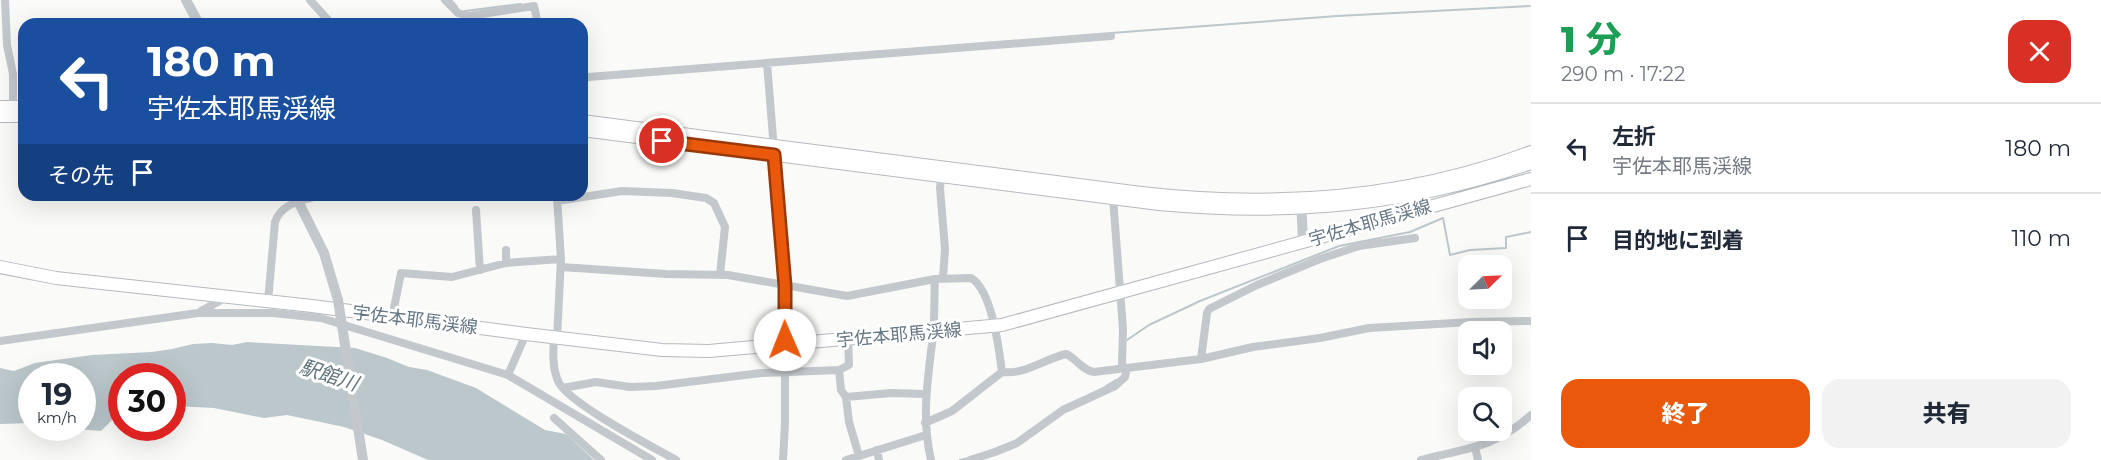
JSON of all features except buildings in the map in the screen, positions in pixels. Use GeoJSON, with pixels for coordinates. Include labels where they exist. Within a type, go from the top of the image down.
{"type":"FeatureCollection","features":[{"type":"Feature","properties":{"kind":"main road"},"geometry":{"type":"LineString","coordinates":[[0,107],[18,107]]}},
{"type":"Feature","properties":{"kind":"main road"},"geometry":{"type":"LineString","coordinates":[[0,116],[18,116]]}},
{"type":"Feature","properties":{"kind":"main road","name":"宇佐本耶馬渓線"},"geometry":{"type":"LineString","coordinates":[[588,122],[1113,198],[1223,209],[1301,204],[1412,185],[1481,169],[1531,152]]}},
{"type":"Feature","properties":{"kind":"main road","name":"宇佐本耶馬渓線"},"geometry":{"type":"LineString","coordinates":[[588,131],[773,150]]}},
{"type":"Feature","properties":{"kind":"main road","name":"宇佐本耶馬渓線"},"geometry":{"type":"LineString","coordinates":[[941,172],[1167,196],[1352,205],[1421,193],[1491,176],[1531,163]]}},
{"type":"Feature","properties":{"kind":"main road","name":"宇佐本耶馬渓線"},"geometry":{"type":"LineString","coordinates":[[0,267],[56,278],[686,351],[786,345],[996,326],[1120,294],[1531,179]]}},
{"type":"Feature","properties":{"kind":"street"},"geometry":{"type":"LineString","coordinates":[[5,0],[7,45],[18,102]]}},
{"type":"Feature","properties":{"kind":"street"},"geometry":{"type":"LineString","coordinates":[[186,0],[196,18]]}},
{"type":"Feature","properties":{"kind":"street"},"geometry":{"type":"LineString","coordinates":[[310,0],[326,18]]}},
{"type":"Feature","properties":{"kind":"street"},"geometry":{"type":"LineString","coordinates":[[445,0],[458,13],[469,16],[534,6],[537,18]]}},
{"type":"Feature","properties":{"kind":"street"},"geometry":{"type":"LineString","coordinates":[[588,77],[1111,36]]}},
{"type":"Feature","properties":{"kind":"street"},"geometry":{"type":"LineString","coordinates":[[767,63],[785,286],[783,460]]}},
{"type":"Feature","properties":{"kind":"street"},"geometry":{"type":"LineString","coordinates":[[931,460],[926,435],[925,394],[945,241],[941,172]]}},
{"type":"Feature","properties":{"kind":"street"},"geometry":{"type":"LineString","coordinates":[[588,195],[622,191],[672,193],[709,200],[715,206],[725,227],[720,275]]}},
{"type":"Feature","properties":{"kind":"street"},"geometry":{"type":"LineString","coordinates":[[970,460],[995,453],[1017,443],[1063,410],[1115,386],[1126,375],[1122,363],[1123,334],[1113,198]]}},
{"type":"Feature","properties":{"kind":"street"},"geometry":{"type":"LineString","coordinates":[[268,301],[275,222],[282,210],[294,201]]}},
{"type":"Feature","properties":{"kind":"street"},"geometry":{"type":"LineString","coordinates":[[298,201],[324,253],[338,300],[363,460]]}},
{"type":"Feature","properties":{"kind":"street"},"geometry":{"type":"LineString","coordinates":[[557,201],[561,263],[555,337],[555,371],[563,388],[573,398],[676,460]]}},
{"type":"Feature","properties":{"kind":"street"},"geometry":{"type":"LineString","coordinates":[[1301,204],[1303,242]]}},
{"type":"Feature","properties":{"kind":"street"},"geometry":{"type":"LineString","coordinates":[[476,210],[480,270]]}},
{"type":"Feature","properties":{"kind":"street"},"geometry":{"type":"LineString","coordinates":[[1202,359],[1209,309],[1257,285],[1320,259],[1359,246],[1415,238]]}},
{"type":"Feature","properties":{"kind":"street"},"geometry":{"type":"LineString","coordinates":[[506,250],[506,263]]}},
{"type":"Feature","properties":{"kind":"street"},"geometry":{"type":"LineString","coordinates":[[392,318],[401,273],[452,277],[506,263],[561,263],[666,274],[720,275],[847,296],[939,278],[966,277],[977,281],[996,326],[1002,372]]}},
{"type":"Feature","properties":{"kind":"street"},"geometry":{"type":"LineString","coordinates":[[198,313],[227,297]]}},
{"type":"Feature","properties":{"kind":"street"},"geometry":{"type":"LineString","coordinates":[[0,341],[198,313],[273,313],[321,318],[508,375],[652,460]]}},
{"type":"Feature","properties":{"kind":"street"},"geometry":{"type":"LineString","coordinates":[[925,423],[952,411],[1002,372],[1008,373],[1029,368],[1066,354],[1091,372],[1202,359],[1253,347],[1320,338],[1369,328],[1531,321]]}},
{"type":"Feature","properties":{"kind":"street"},"geometry":{"type":"LineString","coordinates":[[508,375],[526,334]]}},
{"type":"Feature","properties":{"kind":"street"},"geometry":{"type":"LineString","coordinates":[[563,388],[596,382],[630,387],[761,373],[839,370],[849,365],[848,339]]}},
{"type":"Feature","properties":{"kind":"street"},"geometry":{"type":"LineString","coordinates":[[839,370],[849,422],[859,456]]}},
{"type":"Feature","properties":{"kind":"street"},"geometry":{"type":"LineString","coordinates":[[846,397],[891,393],[925,394]]}},
{"type":"Feature","properties":{"kind":"street"},"geometry":{"type":"LineString","coordinates":[[1421,460],[1496,440],[1515,429],[1531,415]]}},
{"type":"Feature","properties":{"kind":"street"},"geometry":{"type":"LineString","coordinates":[[554,418],[601,460]]}},
{"type":"Feature","properties":{"kind":"street"},"geometry":{"type":"LineString","coordinates":[[846,460],[926,435]]}},
{"type":"Feature","properties":{"kind":"street"},"geometry":{"type":"LineString","coordinates":[[1475,447],[1478,460]]}},
{"type":"Feature","properties":{"kind":"street"},"geometry":{"type":"LineString","coordinates":[[877,450],[879,460]]}},
{"type":"Feature","properties":{"kind":"water","name":"駅館川"},"geometry":{"type":"Polygon","coordinates":[[[247,342],[355,348],[409,367],[427,370],[476,388],[545,430],[566,434],[594,460],[428,460],[344,427],[287,415],[264,418],[214,408],[186,407],[186,363],[108,363],[108,424],[101,431],[96,431],[96,363],[35,363],[92,355],[152,352],[193,344],[232,345],[247,342]]]}},
{"type":"Feature","properties":{"kind":"water"},"geometry":{"type":"Polygon","coordinates":[[[0,368],[14,371],[18,369],[18,423],[0,424],[0,368]]]}},
{"type":"Feature","properties":{"kind":"waterway"},"geometry":{"type":"LineString","coordinates":[[451,0],[457,7]]}},
{"type":"Feature","properties":{"kind":"waterway"},"geometry":{"type":"LineString","coordinates":[[465,11],[521,4]]}},
{"type":"Feature","properties":{"kind":"waterway"},"geometry":{"type":"LineString","coordinates":[[1111,33],[1337,16],[1530,6]]}},
{"type":"Feature","properties":{"kind":"waterway"},"geometry":{"type":"LineString","coordinates":[[1127,340],[1149,325],[1200,301],[1339,246],[1410,232],[1443,218],[1450,255],[1470,250],[1506,248],[1506,237],[1531,232]]}},
{"type":"Feature","properties":{"kind":"waterway"},"geometry":{"type":"LineString","coordinates":[[1106,386],[1116,380]]}},
{"type":"Feature","properties":{"kind":"waterway"},"geometry":{"type":"LineString","coordinates":[[960,460],[969,458]]}},
{"type":"Feature","properties":{"kind":"route"},"geometry":{"type":"LineString","coordinates":[[662,141],[774,155],[785,286],[785,340]]}}]}
